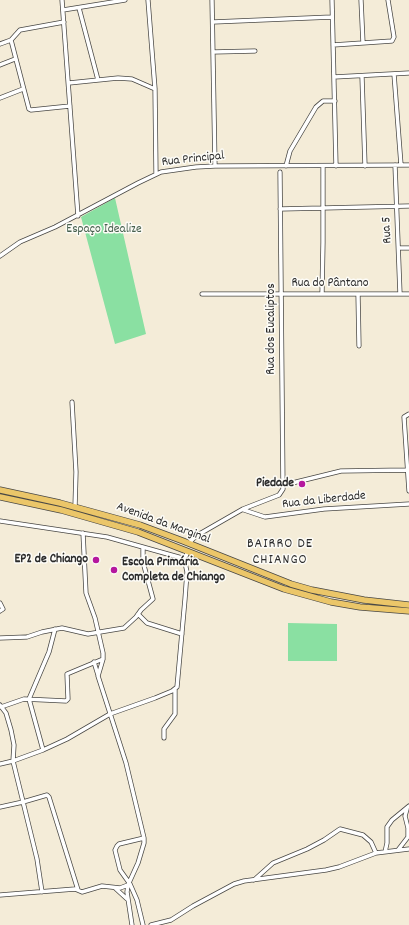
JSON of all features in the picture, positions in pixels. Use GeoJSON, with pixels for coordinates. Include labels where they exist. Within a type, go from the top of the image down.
{"type":"FeatureCollection","features":[{"type":"Feature","properties":{"kind":"main road","name":"Avenida da Marginal"},"geometry":{"type":"LineString","coordinates":[[0,490],[75,507],[140,525],[291,584],[312,590],[364,600],[409,605]]}},
{"type":"Feature","properties":{"kind":"main road","name":"Avenida da Marginal"},"geometry":{"type":"LineString","coordinates":[[0,497],[61,510],[113,524],[188,551],[284,589],[332,602],[360,607],[409,611]]}},
{"type":"Feature","properties":{"kind":"street"},"geometry":{"type":"LineString","coordinates":[[62,0],[78,216]]}},
{"type":"Feature","properties":{"kind":"street"},"geometry":{"type":"LineString","coordinates":[[63,10],[125,0]]}},
{"type":"Feature","properties":{"kind":"street"},"geometry":{"type":"LineString","coordinates":[[148,0],[155,89],[156,174]]}},
{"type":"Feature","properties":{"kind":"street"},"geometry":{"type":"LineString","coordinates":[[212,0],[216,166]]}},
{"type":"Feature","properties":{"kind":"street"},"geometry":{"type":"LineString","coordinates":[[332,0],[336,166]]}},
{"type":"Feature","properties":{"kind":"street"},"geometry":{"type":"LineString","coordinates":[[361,0],[363,44]]}},
{"type":"Feature","properties":{"kind":"street"},"geometry":{"type":"LineString","coordinates":[[333,44],[363,44],[390,42],[393,40],[388,0]]}},
{"type":"Feature","properties":{"kind":"street"},"geometry":{"type":"LineString","coordinates":[[79,8],[98,80]]}},
{"type":"Feature","properties":{"kind":"street"},"geometry":{"type":"LineString","coordinates":[[213,22],[332,17]]}},
{"type":"Feature","properties":{"kind":"street"},"geometry":{"type":"LineString","coordinates":[[0,44],[11,40],[20,30],[64,22]]}},
{"type":"Feature","properties":{"kind":"street"},"geometry":{"type":"LineString","coordinates":[[11,40],[28,108],[30,110],[70,106]]}},
{"type":"Feature","properties":{"kind":"street"},"geometry":{"type":"LineString","coordinates":[[214,52],[256,51]]}},
{"type":"Feature","properties":{"kind":"street"},"geometry":{"type":"LineString","coordinates":[[0,65],[15,59]]}},
{"type":"Feature","properties":{"kind":"street"},"geometry":{"type":"LineString","coordinates":[[334,77],[409,73]]}},
{"type":"Feature","properties":{"kind":"street"},"geometry":{"type":"LineString","coordinates":[[394,74],[401,165]]}},
{"type":"Feature","properties":{"kind":"street"},"geometry":{"type":"LineString","coordinates":[[362,76],[365,166]]}},
{"type":"Feature","properties":{"kind":"street"},"geometry":{"type":"LineString","coordinates":[[69,83],[118,78],[132,80],[155,89]]}},
{"type":"Feature","properties":{"kind":"street"},"geometry":{"type":"LineString","coordinates":[[0,98],[23,89]]}},
{"type":"Feature","properties":{"kind":"street"},"geometry":{"type":"LineString","coordinates":[[274,166],[280,172],[285,166],[288,156],[316,107],[323,101],[335,101]]}},
{"type":"Feature","properties":{"kind":"street","name":"Rua 5"},"geometry":{"type":"LineString","coordinates":[[395,165],[400,294]]}},
{"type":"Feature","properties":{"kind":"street","name":"Rua Principal"},"geometry":{"type":"LineString","coordinates":[[0,256],[20,242],[78,216],[156,174],[196,167],[216,166],[409,165]]}},
{"type":"Feature","properties":{"kind":"street"},"geometry":{"type":"LineString","coordinates":[[322,166],[322,294]]}},
{"type":"Feature","properties":{"kind":"street","name":"Rua dos Eucaliptos"},"geometry":{"type":"LineString","coordinates":[[280,172],[284,485]]}},
{"type":"Feature","properties":{"kind":"street"},"geometry":{"type":"LineString","coordinates":[[280,209],[409,206]]}},
{"type":"Feature","properties":{"kind":"street"},"geometry":{"type":"LineString","coordinates":[[398,248],[409,248]]}},
{"type":"Feature","properties":{"kind":"street","name":"Rua do Pântano"},"geometry":{"type":"LineString","coordinates":[[202,294],[409,294]]}},
{"type":"Feature","properties":{"kind":"street"},"geometry":{"type":"LineString","coordinates":[[358,294],[359,346]]}},
{"type":"Feature","properties":{"kind":"street"},"geometry":{"type":"LineString","coordinates":[[72,402],[76,472],[75,507]]}},
{"type":"Feature","properties":{"kind":"street"},"geometry":{"type":"LineString","coordinates":[[407,415],[404,417],[409,491]]}},
{"type":"Feature","properties":{"kind":"street"},"geometry":{"type":"LineString","coordinates":[[189,543],[196,536],[243,509],[279,495],[282,493],[284,485],[341,471],[408,470]]}},
{"type":"Feature","properties":{"kind":"street","name":"Rua da Liberdade"},"geometry":{"type":"LineString","coordinates":[[243,509],[265,517],[324,509],[409,504]]}},
{"type":"Feature","properties":{"kind":"street"},"geometry":{"type":"LineString","coordinates":[[0,521],[107,537],[184,558]]}},
{"type":"Feature","properties":{"kind":"street"},"geometry":{"type":"LineString","coordinates":[[83,533],[86,593],[95,618],[102,645],[103,658],[98,676]]}},
{"type":"Feature","properties":{"kind":"street"},"geometry":{"type":"LineString","coordinates":[[0,638],[27,637],[62,628],[88,634],[122,629],[154,599],[143,562],[143,547]]}},
{"type":"Feature","properties":{"kind":"street"},"geometry":{"type":"LineString","coordinates":[[164,738],[164,729],[175,714],[175,689],[178,684],[178,666],[182,634],[186,572],[184,558],[188,551]]}},
{"type":"Feature","properties":{"kind":"street"},"geometry":{"type":"LineString","coordinates":[[0,603],[3,608],[3,610],[0,611]]}},
{"type":"Feature","properties":{"kind":"street"},"geometry":{"type":"LineString","coordinates":[[138,614],[147,623],[182,634]]}},
{"type":"Feature","properties":{"kind":"street"},"geometry":{"type":"LineString","coordinates":[[43,750],[29,699],[49,652],[55,629]]}},
{"type":"Feature","properties":{"kind":"street"},"geometry":{"type":"LineString","coordinates":[[42,892],[37,859],[13,761],[13,739],[8,719],[1,706],[20,700],[29,699],[66,701],[68,699],[67,674],[103,658]]}},
{"type":"Feature","properties":{"kind":"street"},"geometry":{"type":"LineString","coordinates":[[94,662],[126,763],[144,838],[138,863],[129,884],[127,899],[132,925]]}},
{"type":"Feature","properties":{"kind":"street"},"geometry":{"type":"LineString","coordinates":[[0,764],[43,750],[67,739],[110,714],[155,698],[175,689]]}},
{"type":"Feature","properties":{"kind":"street"},"geometry":{"type":"LineString","coordinates":[[0,807],[47,795],[49,797],[78,890]]}},
{"type":"Feature","properties":{"kind":"street"},"geometry":{"type":"LineString","coordinates":[[385,852],[387,844],[387,827],[392,820],[409,806],[405,816],[408,828],[408,837],[397,851]]}},
{"type":"Feature","properties":{"kind":"street"},"geometry":{"type":"LineString","coordinates":[[254,880],[273,864],[307,849],[340,829],[363,835],[371,842],[376,853]]}},
{"type":"Feature","properties":{"kind":"street"},"geometry":{"type":"LineString","coordinates":[[143,925],[137,900],[120,870],[115,850],[120,844],[144,838]]}},
{"type":"Feature","properties":{"kind":"street"},"geometry":{"type":"LineString","coordinates":[[151,925],[171,920],[234,884],[326,870],[339,867],[376,853],[409,849]]}},
{"type":"Feature","properties":{"kind":"street"},"geometry":{"type":"LineString","coordinates":[[0,895],[70,889],[86,892],[102,886],[115,888],[129,884]]}},
{"type":"Feature","properties":{"kind":"street"},"geometry":{"type":"LineString","coordinates":[[115,888],[127,899]]}},
{"type":"Feature","properties":{"kind":"green space","name":"Espaço Idealize"},"geometry":{"type":"Polygon","coordinates":[[[115,198],[146,334],[115,344],[81,217],[115,198]]]}},
{"type":"Feature","properties":{"kind":"green space"},"geometry":{"type":"Polygon","coordinates":[[[288,623],[337,624],[337,661],[288,661],[288,623]]]}},
{"type":"Feature","properties":{"kind":"place","name":"Piedade"},"geometry":{"type":"Point","coordinates":[302,484]}},
{"type":"Feature","properties":{"kind":"place","name":"EP2 de Chiango"},"geometry":{"type":"Point","coordinates":[96,560]}},
{"type":"Feature","properties":{"kind":"place","name":"Escola Primária Completa de Chiango"},"geometry":{"type":"Point","coordinates":[114,570]}},
{"type":"Feature","properties":{"kind":"district","name":"BAIRRO DE CHIANGO"},"geometry":{"type":"Point","coordinates":[280,554]}}]}
